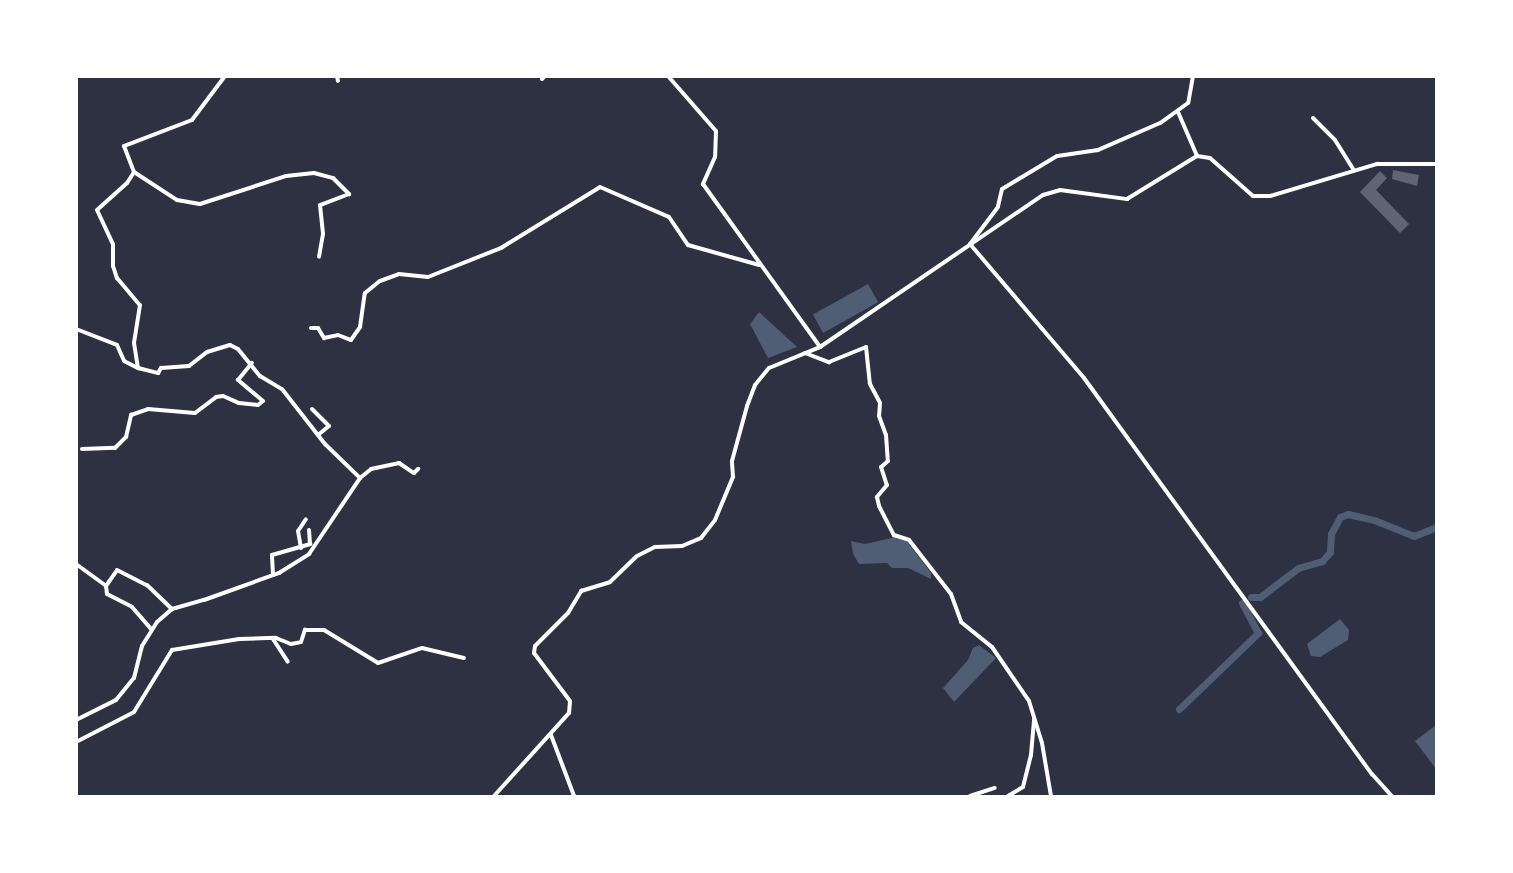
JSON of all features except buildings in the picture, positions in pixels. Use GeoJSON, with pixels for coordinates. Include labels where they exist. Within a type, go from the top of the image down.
{"type":"FeatureCollection","features":[{"type":"Feature","properties":{"kind":"street"},"geometry":{"type":"LineString","coordinates":[[225,76],[192,120],[124,146],[134,172],[177,200],[200,204],[286,176],[314,173],[333,178],[349,194],[320,205],[323,234],[319,257]]}},
{"type":"Feature","properties":{"kind":"street"},"geometry":{"type":"LineString","coordinates":[[668,76],[716,131],[715,157],[703,184],[759,265],[820,346]]}},
{"type":"Feature","properties":{"kind":"street"},"geometry":{"type":"LineString","coordinates":[[970,244],[998,207],[1002,189],[1057,156],[1098,150],[1178,112],[1188,103],[1193,76]]}},
{"type":"Feature","properties":{"kind":"street"},"geometry":{"type":"LineString","coordinates":[[1178,112],[1197,156]]}},
{"type":"Feature","properties":{"kind":"street"},"geometry":{"type":"LineString","coordinates":[[1313,118],[1335,140],[1354,170]]}},
{"type":"Feature","properties":{"kind":"street"},"geometry":{"type":"LineString","coordinates":[[494,796],[569,713],[570,701],[534,653],[535,646],[568,613],[581,591],[610,582],[637,556],[655,547],[682,546],[701,538],[715,520],[734,477],[732,462],[755,385],[769,368],[820,346],[1043,195],[1060,190],[1127,199],[1197,156],[1210,158],[1253,196],[1270,196],[1377,164],[1437,165]]}},
{"type":"Feature","properties":{"kind":"street"},"geometry":{"type":"LineString","coordinates":[[134,172],[128,183],[97,210],[113,244],[112,266],[117,278],[140,305],[134,343],[138,368]]}},
{"type":"Feature","properties":{"kind":"street"},"geometry":{"type":"LineString","coordinates":[[310,328],[320,330],[324,338],[338,335],[351,340],[360,327],[365,292],[380,282],[399,274],[428,278],[501,248],[600,187],[669,218],[688,245],[759,265]]}},
{"type":"Feature","properties":{"kind":"street"},"geometry":{"type":"LineString","coordinates":[[970,244],[1084,378],[1366,766],[1392,796]]}},
{"type":"Feature","properties":{"kind":"street"},"geometry":{"type":"LineString","coordinates":[[76,329],[117,345],[124,361],[138,368],[158,373],[161,368],[189,366],[207,352],[230,345],[253,363],[260,375],[282,389],[319,434],[360,478]]}},
{"type":"Feature","properties":{"kind":"street"},"geometry":{"type":"LineString","coordinates":[[804,352],[829,363],[866,347],[870,384],[880,403],[879,416],[886,435],[888,461],[881,466],[887,485],[877,497],[885,519],[894,535],[909,540],[951,594],[961,622],[992,646],[1007,665],[1034,714],[1051,796]]}},
{"type":"Feature","properties":{"kind":"street"},"geometry":{"type":"LineString","coordinates":[[82,449],[115,448],[126,436],[131,414],[148,409],[195,413],[216,397],[224,396],[239,403],[258,405],[263,401],[238,380],[253,363]]}},
{"type":"Feature","properties":{"kind":"street"},"geometry":{"type":"LineString","coordinates":[[312,409],[329,426],[319,434]]}},
{"type":"Feature","properties":{"kind":"street"},"geometry":{"type":"LineString","coordinates":[[76,720],[116,700],[134,678],[142,646],[152,630],[172,609],[273,575],[309,554],[360,478],[370,469],[399,463],[414,473],[418,469]]}},
{"type":"Feature","properties":{"kind":"street"},"geometry":{"type":"LineString","coordinates":[[301,548],[298,531],[306,519]]}},
{"type":"Feature","properties":{"kind":"street"},"geometry":{"type":"LineString","coordinates":[[273,575],[272,555],[310,544],[309,530]]}},
{"type":"Feature","properties":{"kind":"street"},"geometry":{"type":"LineString","coordinates":[[76,564],[106,586]]}},
{"type":"Feature","properties":{"kind":"street"},"geometry":{"type":"LineString","coordinates":[[152,630],[132,607],[107,594],[106,586],[117,570],[147,585],[172,609]]}},
{"type":"Feature","properties":{"kind":"street"},"geometry":{"type":"LineString","coordinates":[[76,742],[134,712],[172,650],[239,639],[273,639],[291,644],[301,642],[305,630],[324,630],[378,663],[422,648],[464,658]]}},
{"type":"Feature","properties":{"kind":"street"},"geometry":{"type":"LineString","coordinates":[[273,639],[288,662]]}},
{"type":"Feature","properties":{"kind":"street"},"geometry":{"type":"LineString","coordinates":[[1008,796],[1023,787],[1031,755],[1034,714]]}},
{"type":"Feature","properties":{"kind":"street"},"geometry":{"type":"LineString","coordinates":[[551,735],[574,796]]}},
{"type":"Feature","properties":{"kind":"street"},"geometry":{"type":"LineString","coordinates":[[970,796],[995,788]]}},
{"type":"Feature","properties":{"kind":"water"},"geometry":{"type":"Polygon","coordinates":[[[868,284],[878,302],[823,333],[813,315],[868,284]]]}},
{"type":"Feature","properties":{"kind":"water"},"geometry":{"type":"Polygon","coordinates":[[[759,312],[797,347],[768,358],[750,324],[759,312]]]}},
{"type":"Feature","properties":{"kind":"water"},"geometry":{"type":"Polygon","coordinates":[[[896,537],[906,540],[931,573],[931,579],[908,568],[892,568],[887,563],[859,564],[853,554],[851,541],[865,544],[896,537]]]}},
{"type":"Feature","properties":{"kind":"water"},"geometry":{"type":"Polygon","coordinates":[[[1340,619],[1349,630],[1348,640],[1320,657],[1311,656],[1307,644],[1340,619]]]}},
{"type":"Feature","properties":{"kind":"water"},"geometry":{"type":"Polygon","coordinates":[[[979,645],[996,658],[954,702],[943,688],[968,660],[973,648],[979,645]]]}},
{"type":"Feature","properties":{"kind":"water"},"geometry":{"type":"Polygon","coordinates":[[[1436,725],[1436,769],[1415,741],[1436,725]]]}},
{"type":"Feature","properties":{"kind":"waterway"},"geometry":{"type":"LineString","coordinates":[[1251,597],[1260,597],[1298,568],[1322,561],[1330,552],[1331,534],[1340,517],[1348,514],[1374,520],[1414,536],[1436,527]]}},
{"type":"Feature","properties":{"kind":"waterway"},"geometry":{"type":"LineString","coordinates":[[1179,709],[1258,633],[1242,603]]}}]}
